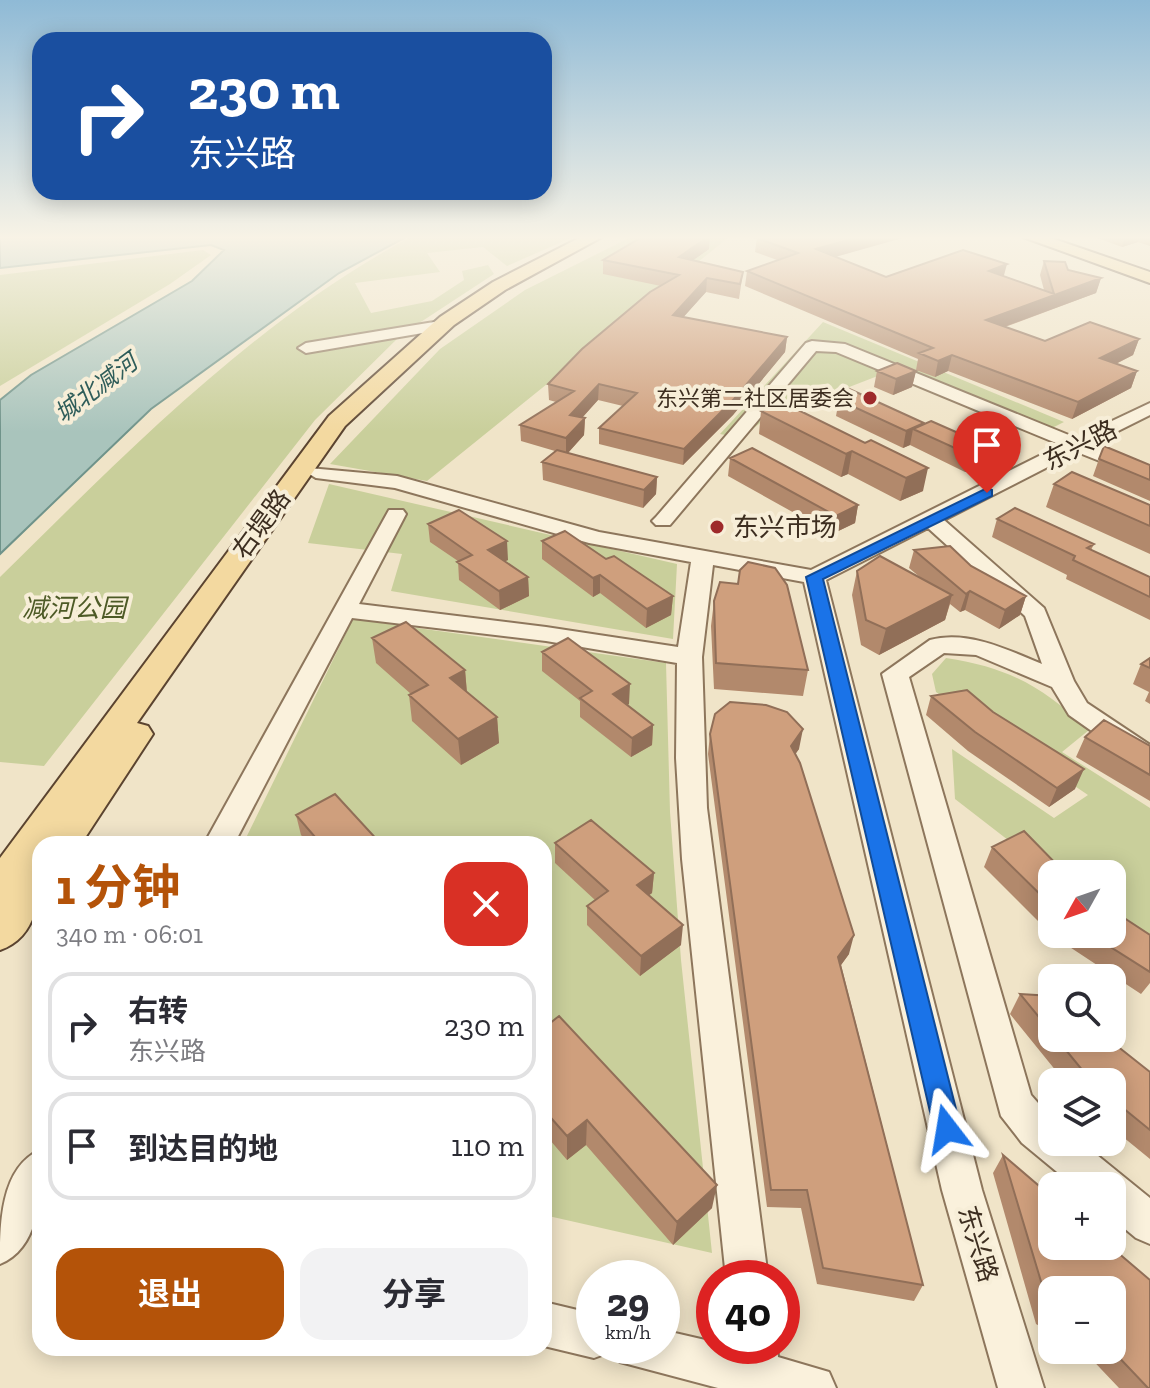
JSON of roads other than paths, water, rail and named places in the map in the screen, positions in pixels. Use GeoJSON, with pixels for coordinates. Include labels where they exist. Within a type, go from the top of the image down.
{"type":"FeatureCollection","features":[{"type":"Feature","properties":{"kind":"main road","name":"右堤路"},"geometry":{"type":"LineString","coordinates":[[37,836],[319,443],[381,378],[440,326],[476,302]]}},
{"type":"Feature","properties":{"kind":"main road","name":"右堤路"},"geometry":{"type":"LineString","coordinates":[[66,836],[316,472],[354,424],[426,350],[493,302]]}},
{"type":"Feature","properties":{"kind":"main road","name":"右堤路"},"geometry":{"type":"LineString","coordinates":[[0,887],[32,842]]}},
{"type":"Feature","properties":{"kind":"main road"},"geometry":{"type":"LineString","coordinates":[[0,933],[32,886]]}},
{"type":"Feature","properties":{"kind":"street"},"geometry":{"type":"LineString","coordinates":[[306,348],[440,326]]}},
{"type":"Feature","properties":{"kind":"street"},"geometry":{"type":"LineString","coordinates":[[663,521],[812,346],[839,347],[1150,475]]}},
{"type":"Feature","properties":{"kind":"street","name":"东兴路"},"geometry":{"type":"LineString","coordinates":[[1021,1388],[962,1190],[814,577],[1150,408]]}},
{"type":"Feature","properties":{"kind":"street"},"geometry":{"type":"LineString","coordinates":[[316,472],[397,482],[597,538],[814,577]]}},
{"type":"Feature","properties":{"kind":"street"},"geometry":{"type":"LineString","coordinates":[[223,836],[396,514]]}},
{"type":"Feature","properties":{"kind":"street"},"geometry":{"type":"LineString","coordinates":[[932,520],[1036,613],[1061,681],[1078,709],[1150,758]]}},
{"type":"Feature","properties":{"kind":"street"},"geometry":{"type":"LineString","coordinates":[[703,557],[692,609],[686,713],[696,853],[745,1260]]}},
{"type":"Feature","properties":{"kind":"street"},"geometry":{"type":"LineString","coordinates":[[347,610],[546,634],[689,657]]}},
{"type":"Feature","properties":{"kind":"street"},"geometry":{"type":"LineString","coordinates":[[1061,681],[980,648],[939,645],[895,674],[1009,1073],[1014,1103],[1036,1130],[1088,1172]]}},
{"type":"Feature","properties":{"kind":"street"},"geometry":{"type":"LineString","coordinates":[[0,1243],[26,1192]]}},
{"type":"Feature","properties":{"kind":"street"},"geometry":{"type":"LineString","coordinates":[[1126,1204],[1150,1224]]}},
{"type":"Feature","properties":{"kind":"street"},"geometry":{"type":"LineString","coordinates":[[552,1326],[576,1332]]}},
{"type":"Feature","properties":{"kind":"street"},"geometry":{"type":"LineString","coordinates":[[763,1364],[813,1388]]}},
{"type":"Feature","properties":{"kind":"water","name":"城北减河"},"geometry":{"type":"Polygon","coordinates":[[[156,302],[299,302],[151,409],[0,554],[0,400],[31,375],[156,302]]]}},
{"type":"Feature","properties":{"kind":"place","name":"东兴第二社区居委会"},"geometry":{"type":"Point","coordinates":[870,398]}},
{"type":"Feature","properties":{"kind":"place","name":"东兴市场"},"geometry":{"type":"Point","coordinates":[717,527]}},
{"type":"Feature","properties":{"kind":"park label","name":"减河公园"},"geometry":{"type":"Point","coordinates":[74,608]}}]}
